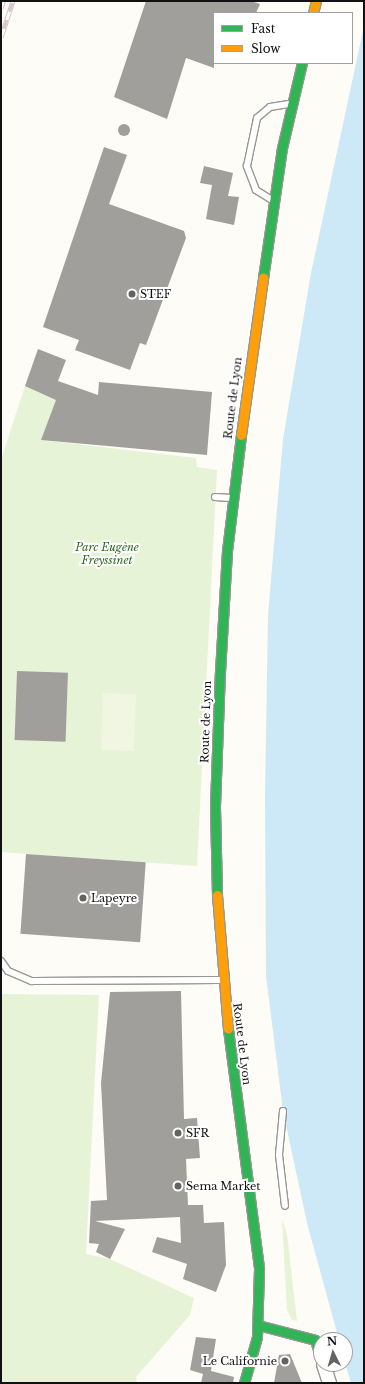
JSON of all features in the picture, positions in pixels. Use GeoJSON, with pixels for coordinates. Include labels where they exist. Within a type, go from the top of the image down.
{"type":"FeatureCollection","features":[{"type":"Feature","properties":{"kind":"main road"},"geometry":{"type":"LineString","coordinates":[[313,12],[316,1]]}},
{"type":"Feature","properties":{"kind":"main road","name":"Route de Lyon"},"geometry":{"type":"LineString","coordinates":[[244,1383],[258,1325],[257,1236],[222,979],[215,806],[222,635],[233,498],[274,200],[292,104],[302,64]]}},
{"type":"Feature","properties":{"kind":"main road"},"geometry":{"type":"LineString","coordinates":[[258,1325],[313,1339]]}},
{"type":"Feature","properties":{"kind":"street"},"geometry":{"type":"LineString","coordinates":[[326,1372],[329,1383]]}},
{"type":"Feature","properties":{"kind":"lane"},"geometry":{"type":"LineString","coordinates":[[274,200],[256,190],[247,166],[257,118],[270,107],[292,104]]}},
{"type":"Feature","properties":{"kind":"lane"},"geometry":{"type":"LineString","coordinates":[[215,497],[233,498]]}},
{"type":"Feature","properties":{"kind":"lane"},"geometry":{"type":"LineString","coordinates":[[1,961],[8,971],[32,981],[222,979]]}},
{"type":"Feature","properties":{"kind":"lane"},"geometry":{"type":"LineString","coordinates":[[283,1111],[279,1155],[285,1206]]}},
{"type":"Feature","properties":{"kind":"green space","name":"Parc Eugène Freyssinet"},"geometry":{"type":"Polygon","coordinates":[[[25,386],[57,399],[42,440],[196,458],[197,467],[217,470],[197,866],[1,852],[1,460],[25,386]]]}},
{"type":"Feature","properties":{"kind":"green space"},"geometry":{"type":"Polygon","coordinates":[[[103,693],[136,694],[134,751],[101,750],[103,693]]]}},
{"type":"Feature","properties":{"kind":"green space"},"geometry":{"type":"Polygon","coordinates":[[[1,994],[99,995],[86,1254],[110,1259],[194,1298],[190,1315],[136,1377],[137,1383],[1,1383],[1,994]]]}},
{"type":"Feature","properties":{"kind":"green space"},"geometry":{"type":"Polygon","coordinates":[[[282,1220],[287,1234],[297,1321],[292,1320],[287,1310],[282,1220]]]}},
{"type":"Feature","properties":{"kind":"water"},"geometry":{"type":"Polygon","coordinates":[[[364,26],[364,1383],[351,1383],[348,1372],[353,1372],[353,1332],[337,1332],[307,1223],[283,1111],[266,976],[265,796],[268,615],[283,439],[311,273],[364,26]]]}},
{"type":"Feature","properties":{"kind":"building"},"geometry":{"type":"Polygon","coordinates":[[[146,1],[251,1],[260,4],[256,12],[213,12],[214,68],[186,58],[167,119],[114,97],[146,1]]]}},
{"type":"Feature","properties":{"kind":"building"},"geometry":{"type":"Polygon","coordinates":[[[122,124],[126,124],[130,130],[126,136],[122,136],[118,132],[118,128],[122,124]]]}},
{"type":"Feature","properties":{"kind":"building"},"geometry":{"type":"Polygon","coordinates":[[[104,147],[127,155],[109,204],[184,231],[186,238],[146,345],[140,343],[130,370],[75,350],[79,340],[43,327],[104,147]]]}},
{"type":"Feature","properties":{"kind":"building"},"geometry":{"type":"Polygon","coordinates":[[[204,166],[233,173],[228,196],[239,197],[234,225],[206,219],[212,185],[200,183],[204,166]]]}},
{"type":"Feature","properties":{"kind":"building"},"geometry":{"type":"Polygon","coordinates":[[[38,349],[66,360],[58,381],[98,395],[99,382],[212,392],[207,455],[41,440],[56,400],[25,386],[38,349]]]}},
{"type":"Feature","properties":{"kind":"building"},"geometry":{"type":"Polygon","coordinates":[[[17,671],[68,673],[66,742],[15,740],[17,671]]]}},
{"type":"Feature","properties":{"kind":"building","name":"Lapeyre"},"geometry":{"type":"Polygon","coordinates":[[[26,854],[146,862],[140,942],[20,934],[26,854]]]}},
{"type":"Feature","properties":{"kind":"building"},"geometry":{"type":"Polygon","coordinates":[[[181,991],[184,1119],[197,1118],[200,1158],[186,1159],[188,1205],[203,1205],[204,1223],[224,1222],[226,1265],[216,1292],[183,1279],[187,1264],[152,1252],[157,1237],[181,1243],[180,1217],[95,1221],[125,1229],[110,1259],[96,1252],[99,1244],[89,1243],[91,1201],[107,1200],[101,1083],[110,992],[181,991]]]}},
{"type":"Feature","properties":{"kind":"building"},"geometry":{"type":"Polygon","coordinates":[[[196,1337],[216,1339],[211,1371],[234,1377],[233,1383],[201,1383],[203,1374],[190,1370],[196,1337]]]}},
{"type":"Feature","properties":{"kind":"building"},"geometry":{"type":"Polygon","coordinates":[[[290,1354],[302,1383],[274,1383],[279,1355],[290,1354]]]}},
{"type":"Feature","properties":{"kind":"railway"},"geometry":{"type":"LineString","coordinates":[[1,8],[3,1]]}},
{"type":"Feature","properties":{"kind":"railway"},"geometry":{"type":"LineString","coordinates":[[1,37],[13,1]]}},
{"type":"Feature","properties":{"kind":"traffic: fast"},"geometry":{"type":"LineString","coordinates":[[263,278],[282,148],[302,64]]}},
{"type":"Feature","properties":{"kind":"traffic: fast"},"geometry":{"type":"LineString","coordinates":[[217,895],[215,806],[220,672],[227,551],[241,435]]}},
{"type":"Feature","properties":{"kind":"traffic: fast"},"geometry":{"type":"LineString","coordinates":[[228,1029],[259,1269],[257,1337],[244,1383]]}},
{"type":"Feature","properties":{"kind":"traffic: fast"},"geometry":{"type":"LineString","coordinates":[[258,1325],[313,1339]]}},
{"type":"Feature","properties":{"kind":"traffic: slow"},"geometry":{"type":"LineString","coordinates":[[313,12],[316,1]]}},
{"type":"Feature","properties":{"kind":"traffic: slow"},"geometry":{"type":"LineString","coordinates":[[241,435],[263,278]]}},
{"type":"Feature","properties":{"kind":"traffic: slow"},"geometry":{"type":"LineString","coordinates":[[217,895],[228,1029]]}},
{"type":"Feature","properties":{"kind":"place","name":"STEF"},"geometry":{"type":"Point","coordinates":[132,294]}},
{"type":"Feature","properties":{"kind":"place","name":"Lapeyre"},"geometry":{"type":"Point","coordinates":[83,898]}},
{"type":"Feature","properties":{"kind":"place","name":"SFR"},"geometry":{"type":"Point","coordinates":[178,1133]}},
{"type":"Feature","properties":{"kind":"place","name":"Sema Market"},"geometry":{"type":"Point","coordinates":[178,1186]}},
{"type":"Feature","properties":{"kind":"place","name":"Le Californie"},"geometry":{"type":"Point","coordinates":[285,1361]}}]}
